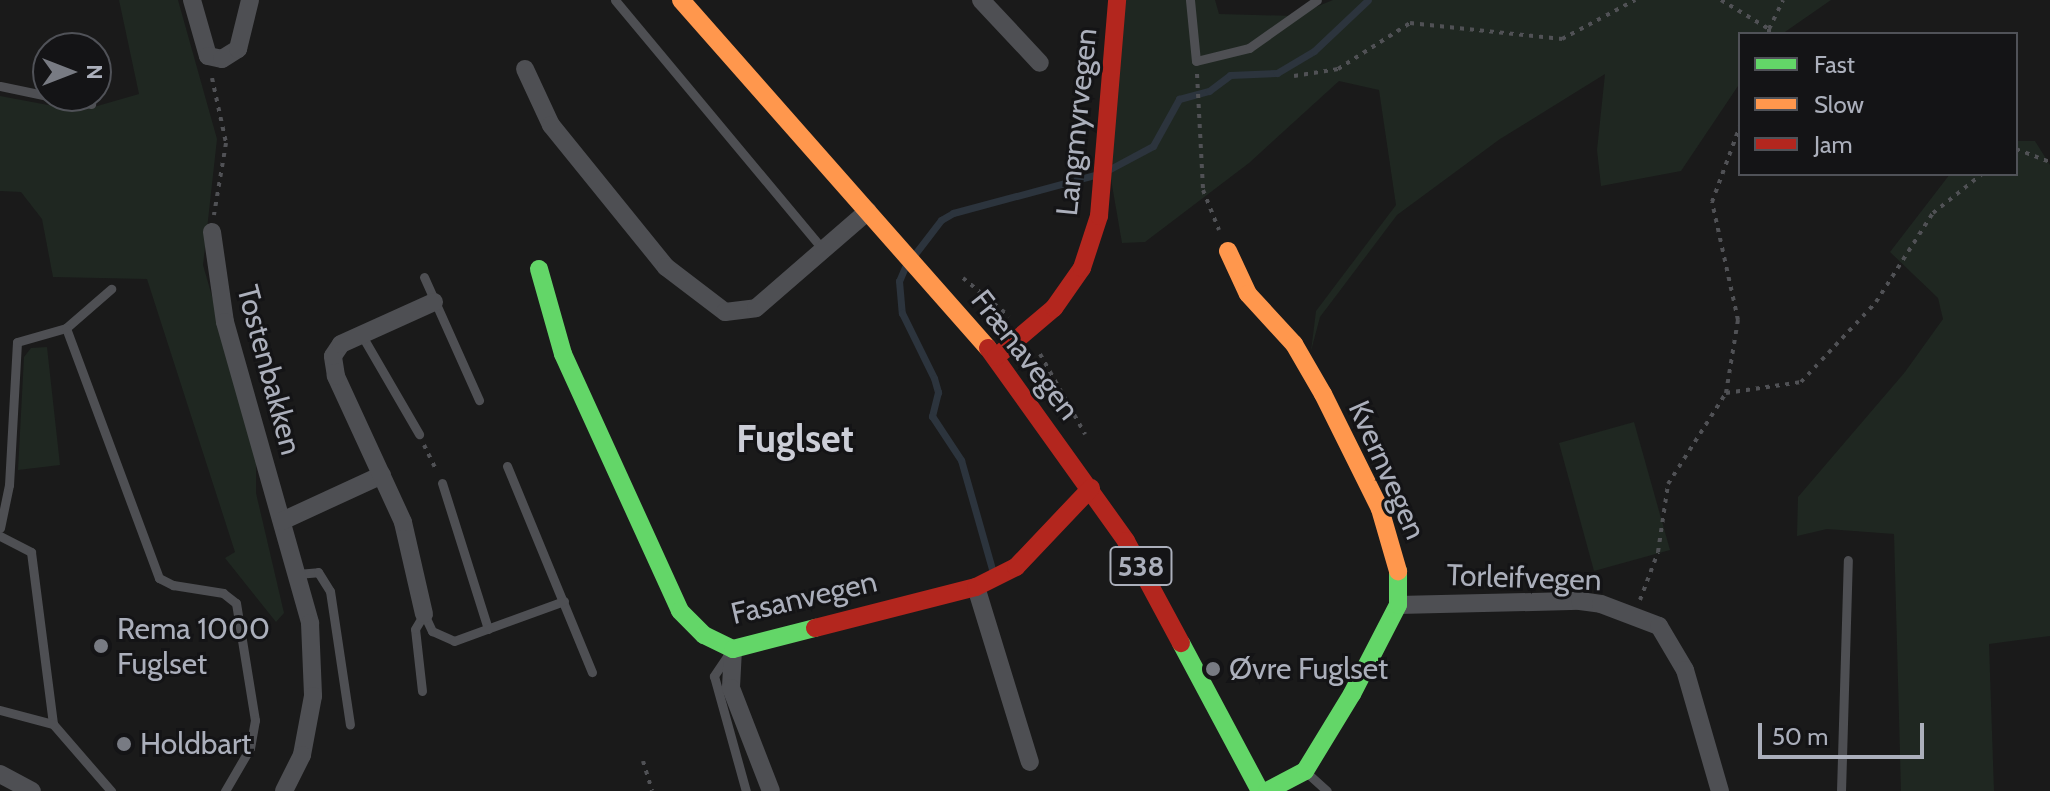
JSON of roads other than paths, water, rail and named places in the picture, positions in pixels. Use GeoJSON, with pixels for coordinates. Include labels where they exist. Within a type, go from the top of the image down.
{"type":"FeatureCollection","features":[{"type":"Feature","properties":{"kind":"street"},"geometry":{"type":"LineString","coordinates":[[192,0],[215,58],[238,49],[250,0]]}},
{"type":"Feature","properties":{"kind":"street"},"geometry":{"type":"LineString","coordinates":[[981,0],[1040,63]]}},
{"type":"Feature","properties":{"kind":"street","name":"Langmyrvegen"},"geometry":{"type":"LineString","coordinates":[[996,357],[1054,308],[1086,255],[1099,216],[1117,0]]}},
{"type":"Feature","properties":{"kind":"street","name":"Frænavegen"},"geometry":{"type":"LineString","coordinates":[[692,4],[996,357],[1091,488],[1161,601],[1260,791]]}},
{"type":"Feature","properties":{"kind":"street"},"geometry":{"type":"LineString","coordinates":[[525,69],[551,125],[666,267],[725,312],[756,308],[868,211]]}},
{"type":"Feature","properties":{"kind":"street","name":"Tostenbakken"},"geometry":{"type":"LineString","coordinates":[[212,232],[225,322],[310,623],[313,696],[302,755],[284,791]]}},
{"type":"Feature","properties":{"kind":"street","name":"Kvernvegen"},"geometry":{"type":"LineString","coordinates":[[1228,251],[1248,294],[1294,344],[1348,441],[1380,509],[1398,566],[1398,605],[1305,771]]}},
{"type":"Feature","properties":{"kind":"street","name":"Fasanvegen"},"geometry":{"type":"LineString","coordinates":[[539,269],[563,354],[603,450],[680,611],[704,635],[733,649],[976,587],[1016,567],[1091,488]]}},
{"type":"Feature","properties":{"kind":"street"},"geometry":{"type":"LineString","coordinates":[[424,614],[403,522],[336,376],[333,356],[341,344],[434,302]]}},
{"type":"Feature","properties":{"kind":"street"},"geometry":{"type":"LineString","coordinates":[[282,521],[382,475]]}},
{"type":"Feature","properties":{"kind":"street"},"geometry":{"type":"LineString","coordinates":[[976,587],[1030,762]]}},
{"type":"Feature","properties":{"kind":"street","name":"Torleifvegen"},"geometry":{"type":"LineString","coordinates":[[1398,605],[1580,601],[1632,614],[1659,626],[1673,641],[1720,791]]}},
{"type":"Feature","properties":{"kind":"street"},"geometry":{"type":"LineString","coordinates":[[733,649],[731,688],[771,791]]}},
{"type":"Feature","properties":{"kind":"street"},"geometry":{"type":"LineString","coordinates":[[1267,791],[1305,771]]}},
{"type":"Feature","properties":{"kind":"street"},"geometry":{"type":"LineString","coordinates":[[0,774],[32,791]]}},
{"type":"Feature","properties":{"kind":"lane"},"geometry":{"type":"LineString","coordinates":[[615,0],[823,250]]}},
{"type":"Feature","properties":{"kind":"lane"},"geometry":{"type":"LineString","coordinates":[[1190,0],[1196,61],[1249,48],[1317,0]]}},
{"type":"Feature","properties":{"kind":"lane"},"geometry":{"type":"LineString","coordinates":[[0,86],[32,93]]}},
{"type":"Feature","properties":{"kind":"lane"},"geometry":{"type":"LineString","coordinates":[[424,277],[479,400]]}},
{"type":"Feature","properties":{"kind":"lane"},"geometry":{"type":"LineString","coordinates":[[0,528],[9,485],[17,342],[66,328],[111,289]]}},
{"type":"Feature","properties":{"kind":"lane"},"geometry":{"type":"LineString","coordinates":[[66,328],[159,578],[173,585],[223,593],[236,603],[255,720],[250,748],[225,791]]}},
{"type":"Feature","properties":{"kind":"lane"},"geometry":{"type":"LineString","coordinates":[[361,334],[419,434]]}},
{"type":"Feature","properties":{"kind":"lane"},"geometry":{"type":"LineString","coordinates":[[507,466],[592,672]]}},
{"type":"Feature","properties":{"kind":"lane"},"geometry":{"type":"LineString","coordinates":[[442,483],[488,629]]}},
{"type":"Feature","properties":{"kind":"lane"},"geometry":{"type":"LineString","coordinates":[[0,536],[31,552],[53,724],[111,791]]}},
{"type":"Feature","properties":{"kind":"lane"},"geometry":{"type":"LineString","coordinates":[[1841,791],[1848,560]]}},
{"type":"Feature","properties":{"kind":"lane"},"geometry":{"type":"LineString","coordinates":[[297,574],[318,572],[330,591],[350,725]]}},
{"type":"Feature","properties":{"kind":"lane"},"geometry":{"type":"LineString","coordinates":[[422,691],[415,629],[424,614],[441,638],[454,641],[564,601]]}},
{"type":"Feature","properties":{"kind":"lane"},"geometry":{"type":"LineString","coordinates":[[733,649],[720,661],[714,676],[746,791]]}},
{"type":"Feature","properties":{"kind":"lane"},"geometry":{"type":"LineString","coordinates":[[0,710],[53,724]]}},
{"type":"Feature","properties":{"kind":"lane"},"geometry":{"type":"LineString","coordinates":[[1305,771],[1327,791]]}},
{"type":"Feature","properties":{"kind":"waterway"},"geometry":{"type":"LineString","coordinates":[[1110,169],[1153,146],[1179,99],[1209,91],[1230,75],[1277,73],[1314,51],[1368,0]]}},
{"type":"Feature","properties":{"kind":"waterway"},"geometry":{"type":"LineString","coordinates":[[915,254],[941,220],[953,213],[1095,175]]}},
{"type":"Feature","properties":{"kind":"waterway"},"geometry":{"type":"LineString","coordinates":[[905,267],[899,281],[902,313],[934,378],[938,392],[932,416],[961,460],[992,569]]}},
{"type":"Feature","properties":{"kind":"place","name":"Rema 1000 Fuglset"},"geometry":{"type":"Point","coordinates":[101,646]}},
{"type":"Feature","properties":{"kind":"place","name":"Øvre Fuglset"},"geometry":{"type":"Point","coordinates":[1213,669]}},
{"type":"Feature","properties":{"kind":"place","name":"Holdbart"},"geometry":{"type":"Point","coordinates":[124,744]}},
{"type":"Feature","properties":{"kind":"district","name":"Fuglset"},"geometry":{"type":"Point","coordinates":[795,439]}}]}
